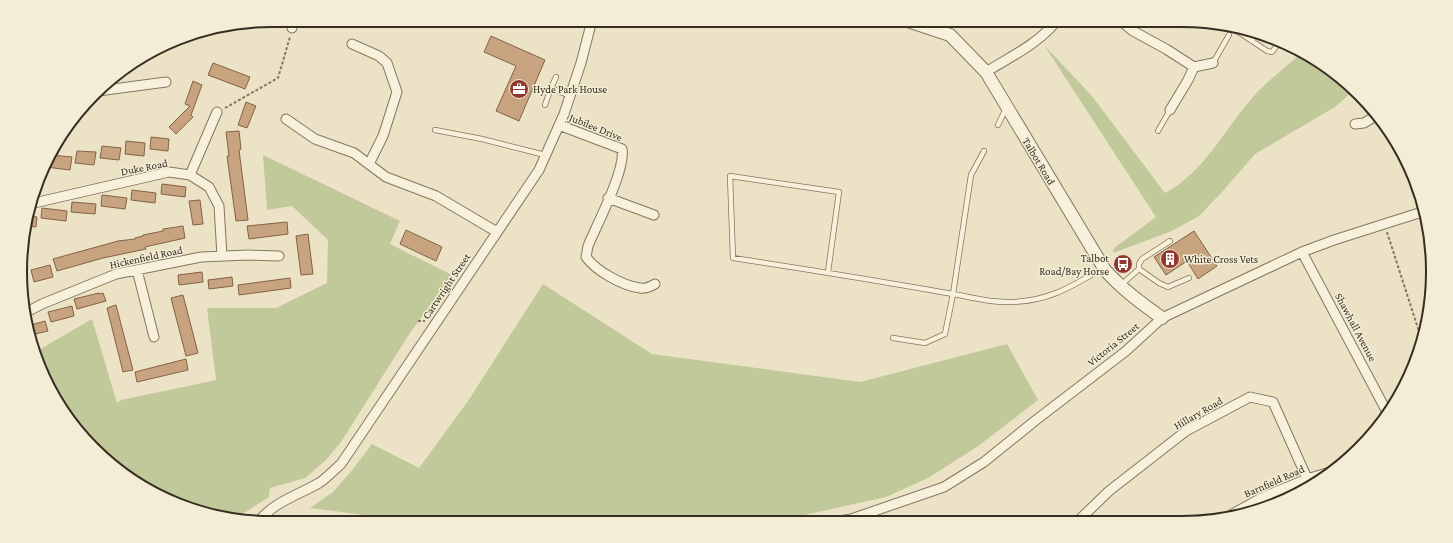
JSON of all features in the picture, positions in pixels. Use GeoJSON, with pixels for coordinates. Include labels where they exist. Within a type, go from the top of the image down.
{"type":"FeatureCollection","features":[{"type":"Feature","properties":{"kind":"street","name":"Cartwright Street"},"geometry":{"type":"LineString","coordinates":[[264,515],[275,506],[321,482],[341,464],[497,232],[538,170],[546,155],[570,96],[581,63],[590,27]]}},
{"type":"Feature","properties":{"kind":"street","name":"Talbot Road"},"geometry":{"type":"LineString","coordinates":[[938,27],[950,35],[986,72],[1104,268],[1134,299],[1162,318]]}},
{"type":"Feature","properties":{"kind":"street"},"geometry":{"type":"LineString","coordinates":[[986,72],[1050,30],[1052,27]]}},
{"type":"Feature","properties":{"kind":"street"},"geometry":{"type":"LineString","coordinates":[[1129,27],[1194,67],[1213,63]]}},
{"type":"Feature","properties":{"kind":"street"},"geometry":{"type":"LineString","coordinates":[[352,44],[378,56],[387,63],[397,92],[383,136],[369,164]]}},
{"type":"Feature","properties":{"kind":"street"},"geometry":{"type":"LineString","coordinates":[[1170,110],[1194,67]]}},
{"type":"Feature","properties":{"kind":"street"},"geometry":{"type":"LineString","coordinates":[[108,90],[166,82]]}},
{"type":"Feature","properties":{"kind":"street"},"geometry":{"type":"LineString","coordinates":[[190,174],[218,112]]}},
{"type":"Feature","properties":{"kind":"street"},"geometry":{"type":"LineString","coordinates":[[286,119],[315,139],[354,153],[386,177],[436,196],[497,232]]}},
{"type":"Feature","properties":{"kind":"street"},"geometry":{"type":"LineString","coordinates":[[1355,124],[1364,123],[1372,119]]}},
{"type":"Feature","properties":{"kind":"street","name":"Jubilee Drive"},"geometry":{"type":"LineString","coordinates":[[559,125],[622,149],[623,156],[620,170],[588,246],[586,257],[595,267],[629,285],[646,288],[655,284]]}},
{"type":"Feature","properties":{"kind":"street","name":"Duke Road"},"geometry":{"type":"LineString","coordinates":[[37,202],[169,172],[190,174],[209,186],[220,206],[222,256]]}},
{"type":"Feature","properties":{"kind":"street"},"geometry":{"type":"LineString","coordinates":[[608,198],[654,215]]}},
{"type":"Feature","properties":{"kind":"street","name":"Victoria Street"},"geometry":{"type":"LineString","coordinates":[[860,516],[944,487],[984,462],[1126,351],[1162,318],[1302,252],[1334,240],[1419,213]]}},
{"type":"Feature","properties":{"kind":"street","name":"Shawhall Avenue"},"geometry":{"type":"LineString","coordinates":[[1302,252],[1385,408]]}},
{"type":"Feature","properties":{"kind":"street","name":"Hickenfield Road"},"geometry":{"type":"LineString","coordinates":[[30,311],[42,304],[116,274],[201,257],[279,256]]}},
{"type":"Feature","properties":{"kind":"street"},"geometry":{"type":"LineString","coordinates":[[137,270],[154,337]]}},
{"type":"Feature","properties":{"kind":"street","name":"Hillary Road"},"geometry":{"type":"LineString","coordinates":[[1083,516],[1110,491],[1186,431],[1250,398],[1272,402],[1308,480]]}},
{"type":"Feature","properties":{"kind":"street","name":"Barnfield Road"},"geometry":{"type":"LineString","coordinates":[[1242,508],[1263,497],[1301,484]]}},
{"type":"Feature","properties":{"kind":"lane"},"geometry":{"type":"LineString","coordinates":[[1242,34],[1267,51],[1272,52],[1276,46]]}},
{"type":"Feature","properties":{"kind":"lane"},"geometry":{"type":"LineString","coordinates":[[1213,63],[1229,35]]}},
{"type":"Feature","properties":{"kind":"lane"},"geometry":{"type":"LineString","coordinates":[[545,105],[556,77]]}},
{"type":"Feature","properties":{"kind":"lane"},"geometry":{"type":"LineString","coordinates":[[551,88],[570,96]]}},
{"type":"Feature","properties":{"kind":"lane"},"geometry":{"type":"LineString","coordinates":[[998,125],[1007,108]]}},
{"type":"Feature","properties":{"kind":"lane"},"geometry":{"type":"LineString","coordinates":[[1158,131],[1170,110]]}},
{"type":"Feature","properties":{"kind":"lane"},"geometry":{"type":"LineString","coordinates":[[435,130],[482,139],[546,155]]}},
{"type":"Feature","properties":{"kind":"lane"},"geometry":{"type":"LineString","coordinates":[[893,338],[925,343],[945,334],[953,294],[971,175],[984,151]]}},
{"type":"Feature","properties":{"kind":"lane"},"geometry":{"type":"LineString","coordinates":[[828,272],[839,192],[730,176],[733,258],[828,272],[1004,302],[1027,301],[1053,296],[1078,284],[1104,268]]}},
{"type":"Feature","properties":{"kind":"lane"},"geometry":{"type":"LineString","coordinates":[[1140,269],[1139,264],[1142,260],[1170,240]]}},
{"type":"Feature","properties":{"kind":"lane"},"geometry":{"type":"LineString","coordinates":[[1140,269],[1168,287],[1189,278]]}},
{"type":"Feature","properties":{"kind":"lane"},"geometry":{"type":"LineString","coordinates":[[1120,286],[1140,269]]}},
{"type":"Feature","properties":{"kind":"path"},"geometry":{"type":"LineString","coordinates":[[218,112],[278,78],[292,27]]}},
{"type":"Feature","properties":{"kind":"path"},"geometry":{"type":"LineString","coordinates":[[1384,224],[1419,331]]}},
{"type":"Feature","properties":{"kind":"green space"},"geometry":{"type":"Polygon","coordinates":[[[1044,45],[1092,96],[1165,193],[1179,184],[1203,162],[1259,90],[1298,56],[1317,68],[1349,94],[1335,107],[1255,154],[1199,216],[1172,231],[1113,253],[1114,248],[1156,217],[1044,45]]]}},
{"type":"Feature","properties":{"kind":"green space"},"geometry":{"type":"Polygon","coordinates":[[[263,155],[400,221],[390,244],[452,275],[410,333],[341,442],[326,460],[305,478],[270,488],[269,497],[242,514],[240,514],[208,508],[163,491],[136,475],[110,455],[88,433],[68,407],[52,380],[40,349],[92,319],[117,403],[121,400],[216,380],[207,308],[276,308],[327,283],[328,240],[292,206],[267,210],[263,155]]]}},
{"type":"Feature","properties":{"kind":"green space"},"geometry":{"type":"Polygon","coordinates":[[[543,284],[652,354],[860,382],[1007,344],[1038,400],[977,447],[928,478],[886,497],[800,516],[372,516],[310,508],[333,492],[372,444],[419,468],[468,401],[543,284]]]}},
{"type":"Feature","properties":{"kind":"building","name":"Hyde Park House"},"geometry":{"type":"Polygon","coordinates":[[[491,36],[545,60],[519,121],[496,111],[516,66],[484,52],[491,36]]]}},
{"type":"Feature","properties":{"kind":"building"},"geometry":{"type":"Polygon","coordinates":[[[213,63],[250,77],[245,89],[208,75],[213,63]]]}},
{"type":"Feature","properties":{"kind":"building"},"geometry":{"type":"Polygon","coordinates":[[[193,81],[202,85],[191,115],[193,117],[176,134],[169,127],[190,106],[185,104],[193,81]]]}},
{"type":"Feature","properties":{"kind":"building"},"geometry":{"type":"Polygon","coordinates":[[[246,102],[256,106],[247,128],[238,125],[246,102]]]}},
{"type":"Feature","properties":{"kind":"building"},"geometry":{"type":"Polygon","coordinates":[[[239,131],[241,149],[239,150],[248,220],[236,221],[227,156],[229,156],[226,132],[239,131]]]}},
{"type":"Feature","properties":{"kind":"building"},"geometry":{"type":"Polygon","coordinates":[[[151,137],[169,139],[168,151],[150,149],[151,137]]]}},
{"type":"Feature","properties":{"kind":"building"},"geometry":{"type":"Polygon","coordinates":[[[126,141],[145,143],[144,156],[125,154],[126,141]]]}},
{"type":"Feature","properties":{"kind":"building"},"geometry":{"type":"Polygon","coordinates":[[[102,146],[121,148],[119,160],[100,158],[102,146]]]}},
{"type":"Feature","properties":{"kind":"building"},"geometry":{"type":"Polygon","coordinates":[[[77,151],[96,152],[94,165],[75,163],[77,151]]]}},
{"type":"Feature","properties":{"kind":"building"},"geometry":{"type":"Polygon","coordinates":[[[56,156],[72,157],[70,170],[50,168],[56,156]]]}},
{"type":"Feature","properties":{"kind":"building"},"geometry":{"type":"Polygon","coordinates":[[[162,184],[186,187],[185,197],[161,194],[162,184]]]}},
{"type":"Feature","properties":{"kind":"building"},"geometry":{"type":"Polygon","coordinates":[[[132,190],[156,193],[155,203],[131,200],[132,190]]]}},
{"type":"Feature","properties":{"kind":"building"},"geometry":{"type":"Polygon","coordinates":[[[102,195],[127,198],[125,209],[101,206],[102,195]]]}},
{"type":"Feature","properties":{"kind":"building"},"geometry":{"type":"Polygon","coordinates":[[[200,200],[203,224],[193,225],[189,201],[200,200]]]}},
{"type":"Feature","properties":{"kind":"building"},"geometry":{"type":"Polygon","coordinates":[[[72,202],[96,204],[95,214],[71,212],[72,202]]]}},
{"type":"Feature","properties":{"kind":"building"},"geometry":{"type":"Polygon","coordinates":[[[42,208],[67,211],[66,221],[41,218],[42,208]]]}},
{"type":"Feature","properties":{"kind":"building"},"geometry":{"type":"Polygon","coordinates":[[[33,216],[37,217],[36,227],[32,227],[33,216]]]}},
{"type":"Feature","properties":{"kind":"building"},"geometry":{"type":"Polygon","coordinates":[[[287,222],[288,234],[249,239],[247,226],[287,222]]]}},
{"type":"Feature","properties":{"kind":"building"},"geometry":{"type":"Polygon","coordinates":[[[183,226],[185,238],[145,247],[146,249],[103,258],[57,271],[53,259],[118,241],[135,239],[143,235],[163,231],[163,229],[183,226]]]}},
{"type":"Feature","properties":{"kind":"building"},"geometry":{"type":"Polygon","coordinates":[[[406,230],[442,247],[436,261],[400,244],[406,230]]]}},
{"type":"Feature","properties":{"kind":"building"},"geometry":{"type":"Polygon","coordinates":[[[1194,231],[1217,266],[1198,279],[1187,261],[1166,275],[1154,257],[1194,231]]]}},
{"type":"Feature","properties":{"kind":"building"},"geometry":{"type":"Polygon","coordinates":[[[308,234],[313,274],[301,275],[296,236],[308,234]]]}},
{"type":"Feature","properties":{"kind":"building"},"geometry":{"type":"Polygon","coordinates":[[[50,265],[53,277],[34,282],[31,270],[50,265]]]}},
{"type":"Feature","properties":{"kind":"building"},"geometry":{"type":"Polygon","coordinates":[[[202,272],[203,282],[179,285],[178,275],[202,272]]]}},
{"type":"Feature","properties":{"kind":"building"},"geometry":{"type":"Polygon","coordinates":[[[232,277],[233,286],[209,289],[208,280],[232,277]]]}},
{"type":"Feature","properties":{"kind":"building"},"geometry":{"type":"Polygon","coordinates":[[[290,278],[291,288],[239,295],[238,285],[290,278]]]}},
{"type":"Feature","properties":{"kind":"building"},"geometry":{"type":"Polygon","coordinates":[[[103,293],[106,301],[77,309],[74,299],[103,293]]]}},
{"type":"Feature","properties":{"kind":"building"},"geometry":{"type":"Polygon","coordinates":[[[183,295],[198,353],[186,356],[171,298],[183,295]]]}},
{"type":"Feature","properties":{"kind":"building"},"geometry":{"type":"Polygon","coordinates":[[[116,305],[133,370],[123,372],[107,308],[116,305]]]}},
{"type":"Feature","properties":{"kind":"building"},"geometry":{"type":"Polygon","coordinates":[[[72,306],[74,316],[51,322],[48,312],[72,306]]]}},
{"type":"Feature","properties":{"kind":"building"},"geometry":{"type":"Polygon","coordinates":[[[45,321],[48,331],[35,334],[33,324],[45,321]]]}},
{"type":"Feature","properties":{"kind":"building"},"geometry":{"type":"Polygon","coordinates":[[[186,359],[188,370],[137,382],[135,372],[186,359]]]}},
{"type":"Feature","properties":{"kind":"place","name":"Hyde Park House"},"geometry":{"type":"Point","coordinates":[519,89]}},
{"type":"Feature","properties":{"kind":"place","name":"White Cross Vets"},"geometry":{"type":"Point","coordinates":[1170,259]}},
{"type":"Feature","properties":{"kind":"place","name":"Talbot Road/Bay Horse"},"geometry":{"type":"Point","coordinates":[1123,264]}}]}
